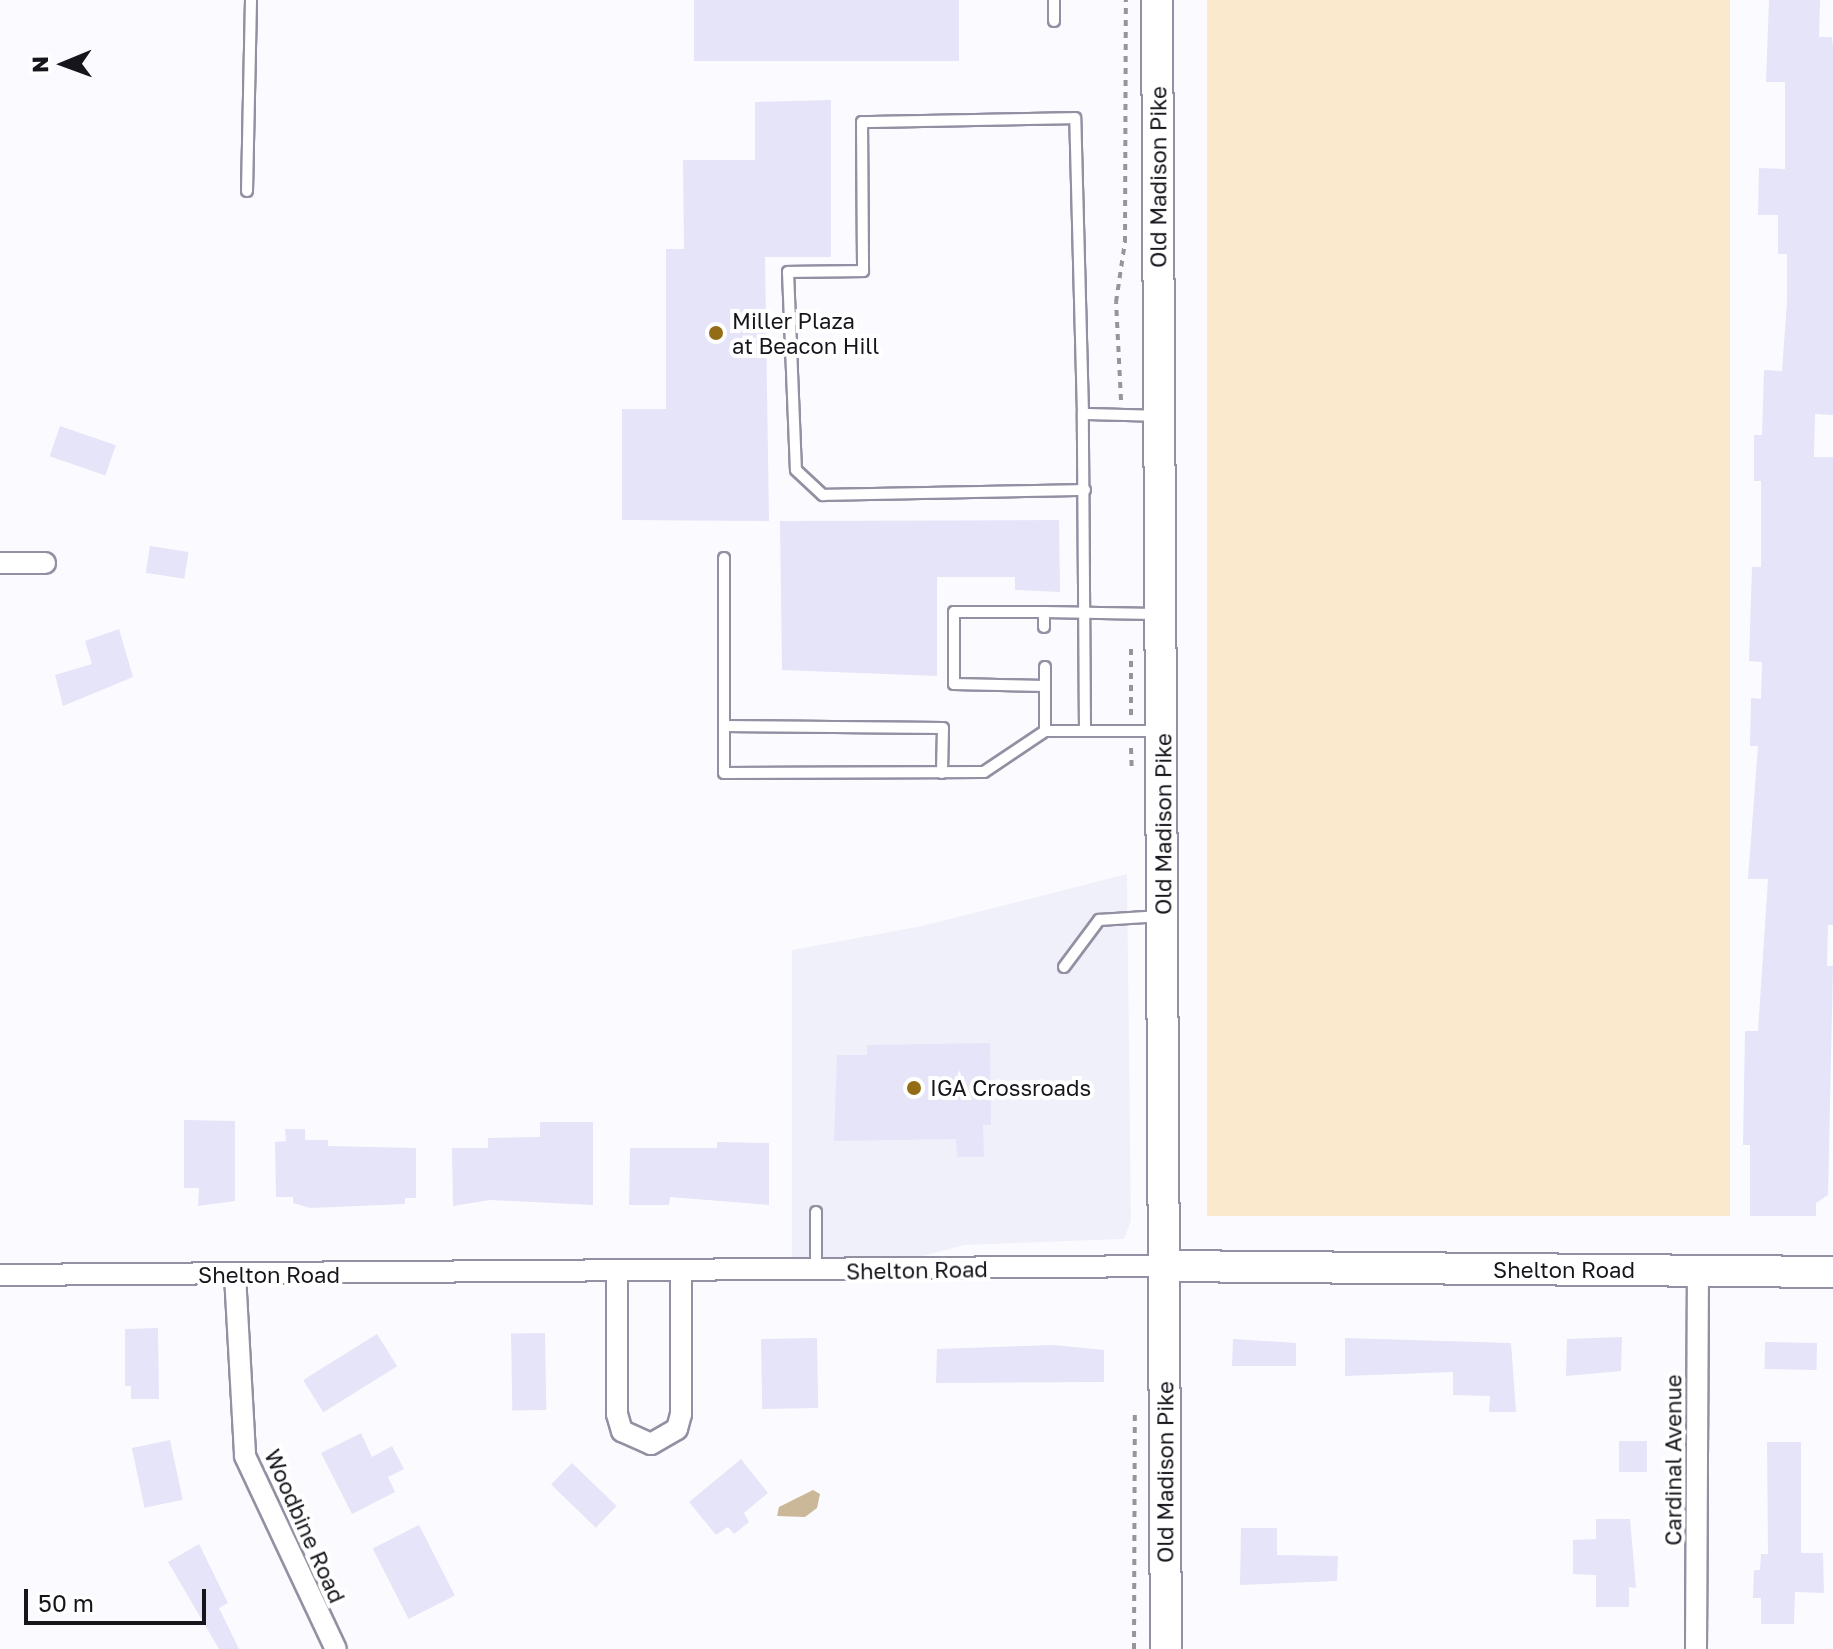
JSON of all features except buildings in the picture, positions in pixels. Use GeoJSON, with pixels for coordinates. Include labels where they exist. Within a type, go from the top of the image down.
{"type":"FeatureCollection","features":[{"type":"Feature","properties":{"kind":"main road","name":"Old Madison Pike"},"geometry":{"type":"LineString","coordinates":[[1157,0],[1166,1649]]}},
{"type":"Feature","properties":{"kind":"main road","name":"Shelton Road"},"geometry":{"type":"LineString","coordinates":[[1163,1266],[1833,1272]]}},
{"type":"Feature","properties":{"kind":"street"},"geometry":{"type":"LineString","coordinates":[[0,563],[45,563]]}},
{"type":"Feature","properties":{"kind":"street","name":"Shelton Road"},"geometry":{"type":"LineString","coordinates":[[0,1275],[617,1275],[1163,1266]]}},
{"type":"Feature","properties":{"kind":"street","name":"Cardinal Avenue"},"geometry":{"type":"LineString","coordinates":[[1696,1649],[1698,1271]]}},
{"type":"Feature","properties":{"kind":"street"},"geometry":{"type":"LineString","coordinates":[[617,1275],[617,1414],[622,1431],[651,1444],[677,1429],[681,1414],[681,1274]]}},
{"type":"Feature","properties":{"kind":"street","name":"Woodbine Road"},"geometry":{"type":"LineString","coordinates":[[235,1275],[245,1456],[336,1649]]}},
{"type":"Feature","properties":{"kind":"lane"},"geometry":{"type":"LineString","coordinates":[[247,191],[251,0]]}},
{"type":"Feature","properties":{"kind":"lane"},"geometry":{"type":"LineString","coordinates":[[1054,0],[1054,21]]}},
{"type":"Feature","properties":{"kind":"lane"},"geometry":{"type":"LineString","coordinates":[[1085,490],[823,495],[796,470],[788,272],[863,271],[862,122],[1075,118],[1085,490],[1085,731]]}},
{"type":"Feature","properties":{"kind":"lane"},"geometry":{"type":"LineString","coordinates":[[1083,414],[1159,416]]}},
{"type":"Feature","properties":{"kind":"lane"},"geometry":{"type":"LineString","coordinates":[[724,558],[724,773],[984,772],[1045,731],[1163,731]]}},
{"type":"Feature","properties":{"kind":"lane"},"geometry":{"type":"LineString","coordinates":[[1045,686],[954,684],[954,612],[1162,614]]}},
{"type":"Feature","properties":{"kind":"lane"},"geometry":{"type":"LineString","coordinates":[[1044,612],[1044,627]]}},
{"type":"Feature","properties":{"kind":"lane"},"geometry":{"type":"LineString","coordinates":[[1045,667],[1045,731]]}},
{"type":"Feature","properties":{"kind":"lane"},"geometry":{"type":"LineString","coordinates":[[724,726],[943,728],[942,773]]}},
{"type":"Feature","properties":{"kind":"lane"},"geometry":{"type":"LineString","coordinates":[[1064,967],[1099,920],[1163,916]]}},
{"type":"Feature","properties":{"kind":"lane"},"geometry":{"type":"LineString","coordinates":[[816,1212],[816,1271]]}},
{"type":"Feature","properties":{"kind":"path"},"geometry":{"type":"LineString","coordinates":[[1118,392],[1126,0]]}},
{"type":"Feature","properties":{"kind":"path"},"geometry":{"type":"LineString","coordinates":[[1134,1649],[1135,1411]]}},
{"type":"Feature","properties":{"kind":"shaded area"},"geometry":{"type":"Polygon","coordinates":[[[1207,0],[1730,0],[1730,1216],[1207,1216],[1207,0]]]}},
{"type":"Feature","properties":{"kind":"shaded area"},"geometry":{"type":"Polygon","coordinates":[[[1127,874],[1131,1221],[1124,1239],[964,1245],[916,1258],[792,1262],[792,950],[922,926],[1127,874]]]}},
{"type":"Feature","properties":{"kind":"shaded area"},"geometry":{"type":"Polygon","coordinates":[[[813,1490],[820,1494],[817,1508],[805,1517],[777,1516],[779,1507],[813,1490]]]}},
{"type":"Feature","properties":{"kind":"place","name":"Miller Plaza at Beacon Hill"},"geometry":{"type":"Point","coordinates":[716,333]}},
{"type":"Feature","properties":{"kind":"place","name":"IGA Crossroads"},"geometry":{"type":"Point","coordinates":[914,1088]}}]}
